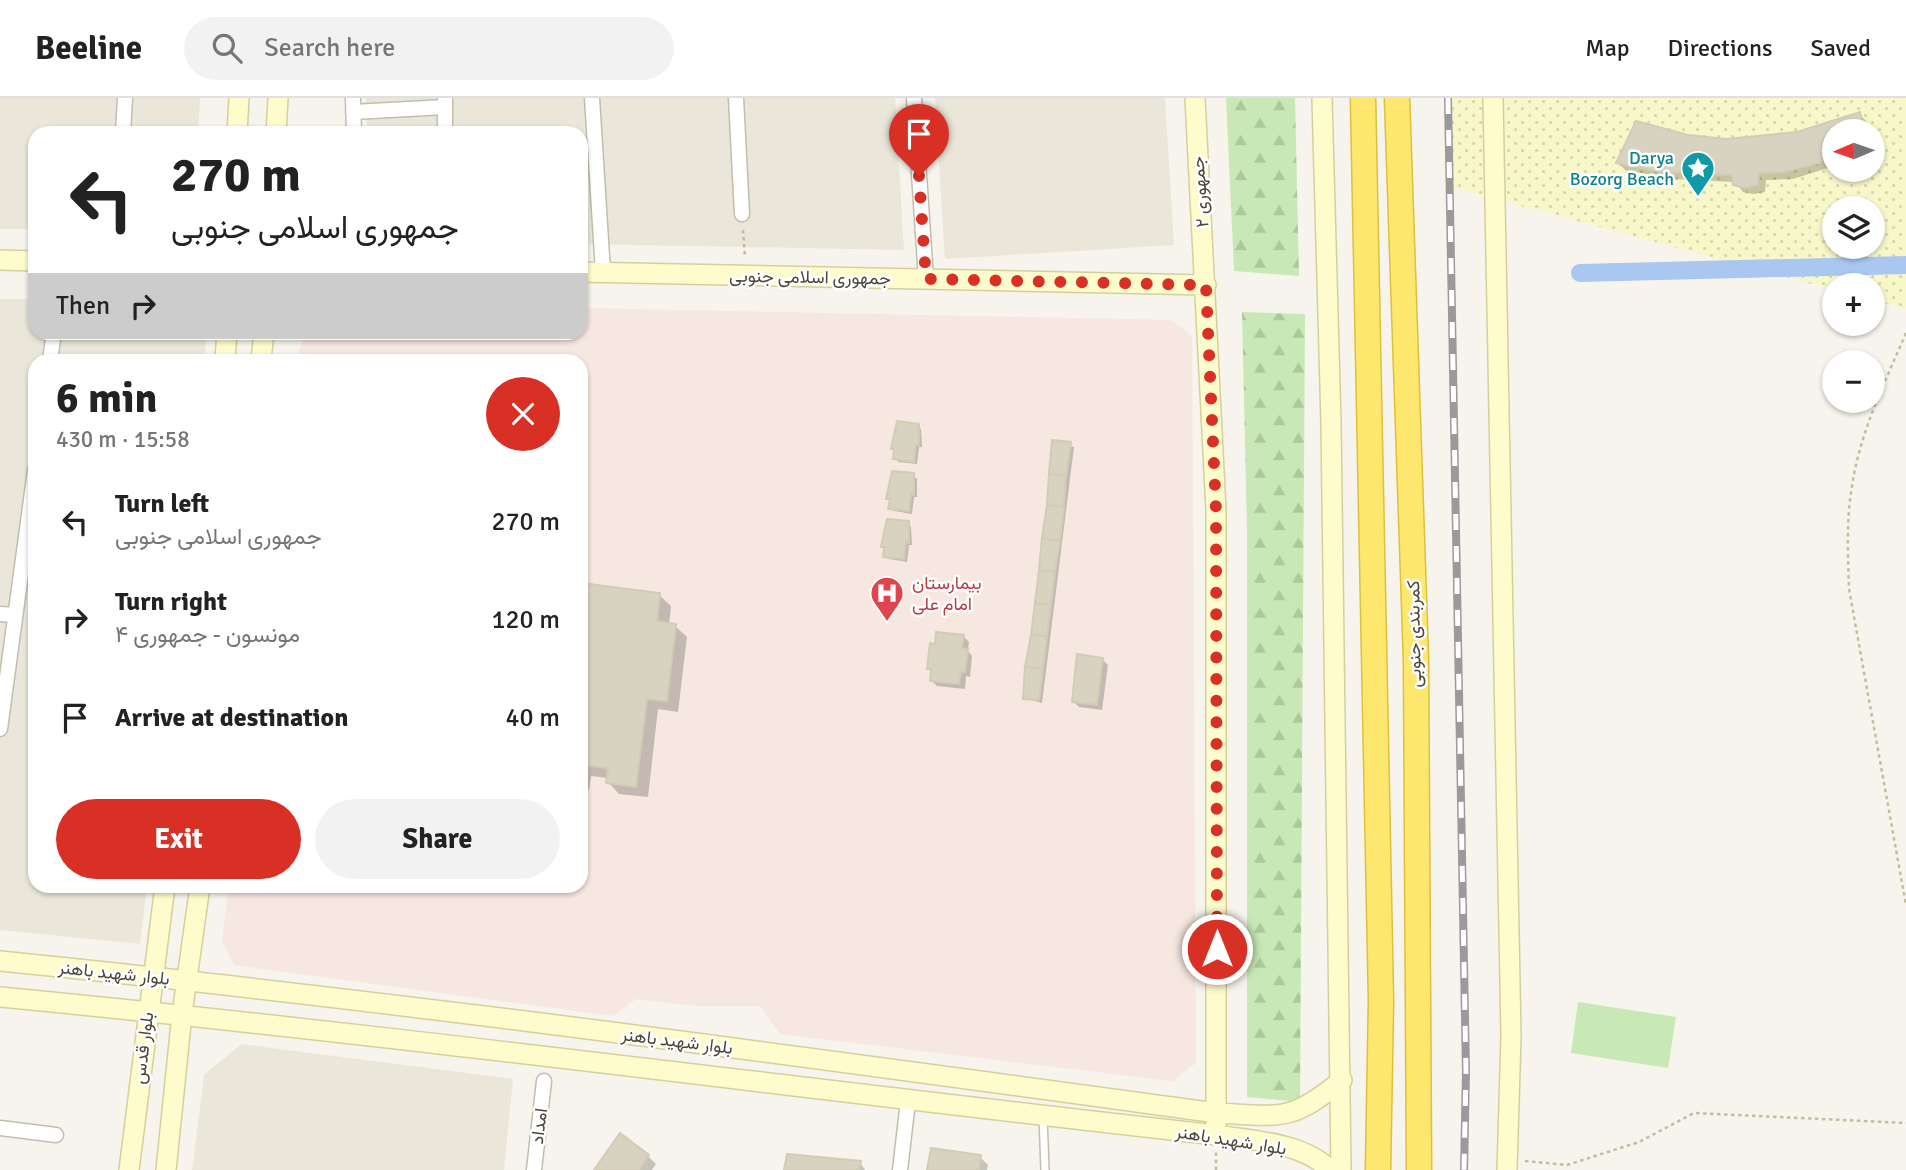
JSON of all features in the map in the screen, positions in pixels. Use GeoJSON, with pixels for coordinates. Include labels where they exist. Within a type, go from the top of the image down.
{"type":"FeatureCollection","features":[{"type":"Feature","properties":{"kind":"highway"},"geometry":{"type":"LineString","coordinates":[[1363,98],[1381,1001],[1378,1170]]}},
{"type":"Feature","properties":{"kind":"highway","name":"کمربندی جنوبی"},"geometry":{"type":"LineString","coordinates":[[1397,98],[1416,660],[1419,1170]]}},
{"type":"Feature","properties":{"kind":"main road"},"geometry":{"type":"LineString","coordinates":[[237,126],[239,98]]}},
{"type":"Feature","properties":{"kind":"main road"},"geometry":{"type":"LineString","coordinates":[[276,126],[278,98]]}},
{"type":"Feature","properties":{"kind":"main road","name":"جمهوری ۲"},"geometry":{"type":"LineString","coordinates":[[1195,98],[1216,510],[1216,1135]]}},
{"type":"Feature","properties":{"kind":"main road"},"geometry":{"type":"LineString","coordinates":[[1322,98],[1331,424],[1333,677],[1342,1080],[1341,1170]]}},
{"type":"Feature","properties":{"kind":"main road"},"geometry":{"type":"LineString","coordinates":[[1493,98],[1511,1009],[1508,1165]]}},
{"type":"Feature","properties":{"kind":"main road"},"geometry":{"type":"LineString","coordinates":[[0,260],[28,261]]}},
{"type":"Feature","properties":{"kind":"main road","name":"جمهوری اسلامی جنوبی"},"geometry":{"type":"LineString","coordinates":[[588,272],[1206,285]]}},
{"type":"Feature","properties":{"kind":"main road","name":"بلوار قدس"},"geometry":{"type":"LineString","coordinates":[[130,1170],[164,893]]}},
{"type":"Feature","properties":{"kind":"main road","name":"بلوار قدس"},"geometry":{"type":"LineString","coordinates":[[166,1170],[182,1014],[199,893]]}},
{"type":"Feature","properties":{"kind":"main road","name":"بلوار شهید باهنر"},"geometry":{"type":"LineString","coordinates":[[0,961],[188,980],[690,1042],[1217,1113],[1281,1116],[1301,1110],[1342,1080]]}},
{"type":"Feature","properties":{"kind":"main road","name":"بلوار شهید باهنر"},"geometry":{"type":"LineString","coordinates":[[0,997],[182,1014],[1216,1135],[1288,1147],[1319,1159],[1330,1170]]}},
{"type":"Feature","properties":{"kind":"street"},"geometry":{"type":"LineString","coordinates":[[123,126],[125,98]]}},
{"type":"Feature","properties":{"kind":"street"},"geometry":{"type":"LineString","coordinates":[[592,98],[603,272]]}},
{"type":"Feature","properties":{"kind":"street"},"geometry":{"type":"LineString","coordinates":[[736,98],[742,214]]}},
{"type":"Feature","properties":{"kind":"street"},"geometry":{"type":"LineString","coordinates":[[914,98],[926,279]]}},
{"type":"Feature","properties":{"kind":"street"},"geometry":{"type":"LineString","coordinates":[[354,126],[353,105],[445,103],[446,126]]}},
{"type":"Feature","properties":{"kind":"street"},"geometry":{"type":"LineString","coordinates":[[0,729],[28,521]]}},
{"type":"Feature","properties":{"kind":"street"},"geometry":{"type":"LineString","coordinates":[[0,614],[15,615]]}},
{"type":"Feature","properties":{"kind":"street","name":"امداد"},"geometry":{"type":"LineString","coordinates":[[534,1170],[544,1081]]}},
{"type":"Feature","properties":{"kind":"street"},"geometry":{"type":"LineString","coordinates":[[900,1170],[908,1101]]}},
{"type":"Feature","properties":{"kind":"street"},"geometry":{"type":"LineString","coordinates":[[0,1128],[56,1135]]}},
{"type":"Feature","properties":{"kind":"lane"},"geometry":{"type":"LineString","coordinates":[[1042,1116],[1045,1170]]}},
{"type":"Feature","properties":{"kind":"path"},"geometry":{"type":"LineString","coordinates":[[742,214],[746,275]]}},
{"type":"Feature","properties":{"kind":"path"},"geometry":{"type":"LineString","coordinates":[[1906,332],[1868,421],[1852,486],[1847,537],[1849,589],[1880,749],[1906,905]]}},
{"type":"Feature","properties":{"kind":"path"},"geometry":{"type":"LineString","coordinates":[[1508,1165],[1567,1165],[1639,1142],[1694,1113],[1906,1123]]}},
{"type":"Feature","properties":{"kind":"shaded area"},"geometry":{"type":"Polygon","coordinates":[[[0,98],[200,98],[198,126],[28,126],[28,229],[0,229],[0,98]]]}},
{"type":"Feature","properties":{"kind":"shaded area"},"geometry":{"type":"Polygon","coordinates":[[[366,98],[895,98],[904,250],[588,244],[588,126],[367,126],[366,98]]]}},
{"type":"Feature","properties":{"kind":"shaded area"},"geometry":{"type":"Polygon","coordinates":[[[935,98],[1165,98],[1174,245],[945,259],[935,98]]]}},
{"type":"Feature","properties":{"kind":"shaded area"},"geometry":{"type":"Polygon","coordinates":[[[0,299],[28,299],[28,340],[206,340],[205,354],[28,354],[28,893],[146,893],[140,944],[0,930],[0,299]]]}},
{"type":"Feature","properties":{"kind":"shaded area","name":"بیمارستان امام علی"},"geometry":{"type":"Polygon","coordinates":[[[588,308],[1171,320],[1192,336],[1196,1063],[1172,1081],[780,1034],[760,1006],[696,1006],[636,999],[613,1016],[234,965],[222,940],[228,893],[588,893],[588,354],[299,354],[302,340],[588,340],[588,308]]]}},
{"type":"Feature","properties":{"kind":"shaded area"},"geometry":{"type":"Polygon","coordinates":[[[241,1044],[513,1079],[504,1170],[192,1170],[204,1075],[241,1044]]]}},
{"type":"Feature","properties":{"kind":"green space"},"geometry":{"type":"Polygon","coordinates":[[[1226,98],[1295,98],[1299,276],[1234,271],[1226,98]]]}},
{"type":"Feature","properties":{"kind":"green space"},"geometry":{"type":"Polygon","coordinates":[[[1242,312],[1305,314],[1300,1102],[1247,1097],[1247,531],[1242,312]]]}},
{"type":"Feature","properties":{"kind":"green space"},"geometry":{"type":"Polygon","coordinates":[[[1578,1002],[1676,1017],[1668,1068],[1571,1053],[1578,1002]]]}},
{"type":"Feature","properties":{"kind":"sand","name":"Darya Bozorg Beach"},"geometry":{"type":"Polygon","coordinates":[[[1450,98],[1906,98],[1906,309],[1885,303],[1885,273],[1822,273],[1822,287],[1451,187],[1450,98]]]}},
{"type":"Feature","properties":{"kind":"building"},"geometry":{"type":"Polygon","coordinates":[[[1860,112],[1861,119],[1838,119],[1860,112]]]}},
{"type":"Feature","properties":{"kind":"building"},"geometry":{"type":"Polygon","coordinates":[[[1636,121],[1688,135],[1726,139],[1797,132],[1822,124],[1822,162],[1784,172],[1759,173],[1758,185],[1745,188],[1733,185],[1732,175],[1663,172],[1616,163],[1636,121]]]}},
{"type":"Feature","properties":{"kind":"building"},"geometry":{"type":"Polygon","coordinates":[[[897,421],[919,424],[919,445],[916,445],[914,462],[893,459],[894,449],[891,449],[897,421]]]}},
{"type":"Feature","properties":{"kind":"building"},"geometry":{"type":"Polygon","coordinates":[[[1052,440],[1071,442],[1066,476],[1049,474],[1052,440]]]}},
{"type":"Feature","properties":{"kind":"building"},"geometry":{"type":"Polygon","coordinates":[[[892,471],[914,473],[914,495],[911,494],[909,511],[888,509],[890,499],[886,499],[892,471]]]}},
{"type":"Feature","properties":{"kind":"building"},"geometry":{"type":"Polygon","coordinates":[[[1049,474],[1066,476],[1064,507],[1047,505],[1049,474]]]}},
{"type":"Feature","properties":{"kind":"building"},"geometry":{"type":"Polygon","coordinates":[[[1047,505],[1064,507],[1060,541],[1042,538],[1047,505]]]}},
{"type":"Feature","properties":{"kind":"building"},"geometry":{"type":"Polygon","coordinates":[[[887,519],[909,521],[909,543],[906,542],[904,559],[883,557],[884,547],[881,547],[887,519]]]}},
{"type":"Feature","properties":{"kind":"building"},"geometry":{"type":"Polygon","coordinates":[[[1042,538],[1060,541],[1055,572],[1039,570],[1042,538]]]}},
{"type":"Feature","properties":{"kind":"building"},"geometry":{"type":"Polygon","coordinates":[[[1039,570],[1055,572],[1051,605],[1035,603],[1039,570]]]}},
{"type":"Feature","properties":{"kind":"building"},"geometry":{"type":"Polygon","coordinates":[[[588,584],[660,593],[657,621],[676,624],[667,701],[647,699],[636,787],[606,783],[608,768],[588,766],[588,584]]]}},
{"type":"Feature","properties":{"kind":"building"},"geometry":{"type":"Polygon","coordinates":[[[1035,603],[1051,605],[1047,636],[1031,635],[1035,603]]]}},
{"type":"Feature","properties":{"kind":"building"},"geometry":{"type":"Polygon","coordinates":[[[936,632],[964,635],[962,648],[968,649],[965,672],[961,672],[959,684],[930,681],[931,669],[927,669],[930,643],[935,644],[936,632]]]}},
{"type":"Feature","properties":{"kind":"building"},"geometry":{"type":"Polygon","coordinates":[[[1031,635],[1047,636],[1043,669],[1025,667],[1031,635]]]}},
{"type":"Feature","properties":{"kind":"building"},"geometry":{"type":"Polygon","coordinates":[[[1077,654],[1103,658],[1097,705],[1072,702],[1077,654]]]}},
{"type":"Feature","properties":{"kind":"building"},"geometry":{"type":"Polygon","coordinates":[[[1025,667],[1043,669],[1039,700],[1023,699],[1025,667]]]}},
{"type":"Feature","properties":{"kind":"building"},"geometry":{"type":"Polygon","coordinates":[[[620,1133],[649,1155],[639,1170],[594,1170],[620,1133]]]}},
{"type":"Feature","properties":{"kind":"building"},"geometry":{"type":"Polygon","coordinates":[[[931,1148],[981,1155],[979,1170],[927,1170],[931,1148]]]}},
{"type":"Feature","properties":{"kind":"building"},"geometry":{"type":"Polygon","coordinates":[[[787,1154],[861,1161],[859,1170],[784,1170],[787,1154]]]}},
{"type":"Feature","properties":{"kind":"waterway"},"geometry":{"type":"LineString","coordinates":[[1580,273],[1906,265]]}},
{"type":"Feature","properties":{"kind":"railway"},"geometry":{"type":"LineString","coordinates":[[1448,98],[1466,1072],[1464,1170]]}},
{"type":"Feature","properties":{"kind":"place","name":"Darya Bozorg Beach"},"geometry":{"type":"Point","coordinates":[1698,198]}},
{"type":"Feature","properties":{"kind":"place","name":"بیمارستان امام علی"},"geometry":{"type":"Point","coordinates":[887,623]}},
{"type":"Feature","properties":{"kind":"route"},"geometry":{"type":"LineString","coordinates":[[919,176],[926,279],[1206,285],[1216,510],[1217,949]]}}]}
